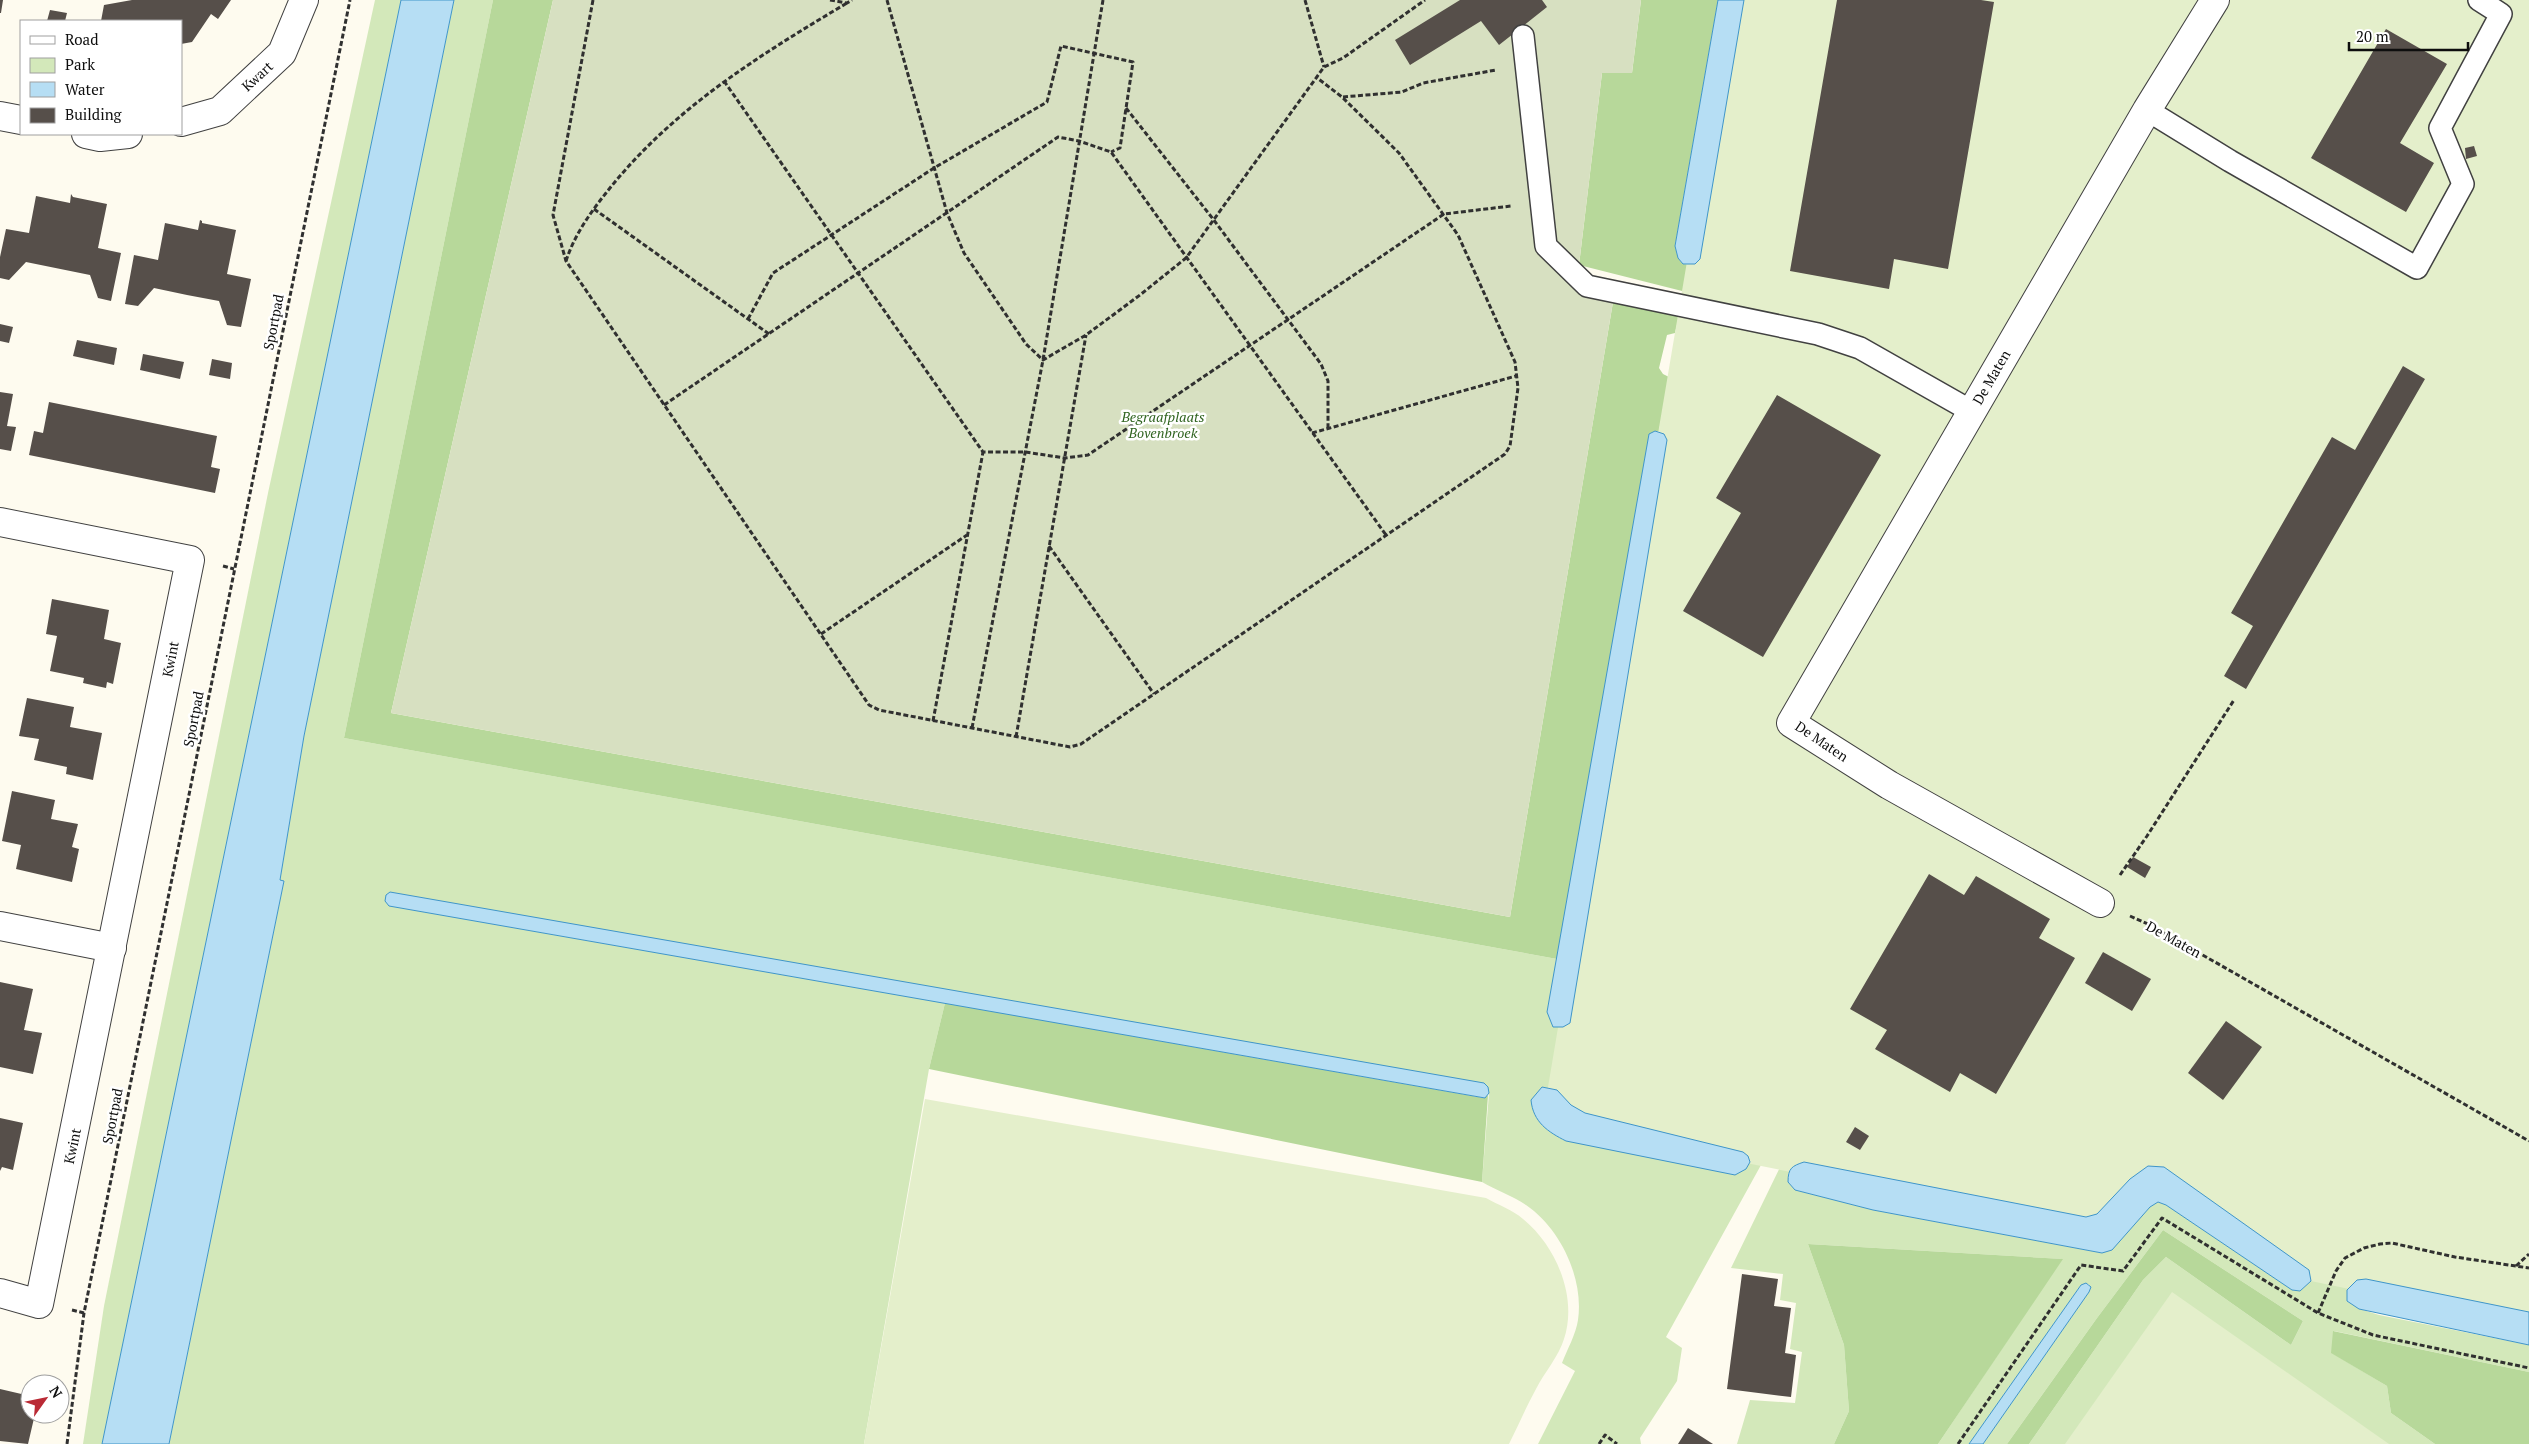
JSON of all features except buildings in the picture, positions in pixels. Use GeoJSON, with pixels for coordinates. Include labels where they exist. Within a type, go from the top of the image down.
{"type":"FeatureCollection","features":[{"type":"Feature","properties":{"kind":"street","name":"Kwart"},"geometry":{"type":"LineString","coordinates":[[182,122],[220,111],[282,53],[304,0]]}},
{"type":"Feature","properties":{"kind":"street","name":"De Maten"},"geometry":{"type":"LineString","coordinates":[[2100,903],[1889,785],[1790,723],[2147,110],[2215,0]]}},
{"type":"Feature","properties":{"kind":"street"},"geometry":{"type":"LineString","coordinates":[[0,116],[20,120]]}},
{"type":"Feature","properties":{"kind":"street"},"geometry":{"type":"LineString","coordinates":[[91,135],[100,137],[119,135]]}},
{"type":"Feature","properties":{"kind":"street","name":"Kwint"},"geometry":{"type":"LineString","coordinates":[[0,522],[190,560],[39,1304],[0,1292]]}},
{"type":"Feature","properties":{"kind":"street"},"geometry":{"type":"LineString","coordinates":[[0,926],[112,948]]}},
{"type":"Feature","properties":{"kind":"lane"},"geometry":{"type":"LineString","coordinates":[[2147,110],[2230,161],[2417,268],[2463,184],[2440,128],[2501,14],[2479,0]]}},
{"type":"Feature","properties":{"kind":"lane"},"geometry":{"type":"LineString","coordinates":[[1523,36],[1546,246],[1587,286],[1818,334],[1860,348],[1971,411]]}},
{"type":"Feature","properties":{"kind":"path","name":"Sportpad"},"geometry":{"type":"LineString","coordinates":[[67,1444],[86,1303],[350,0]]}},
{"type":"Feature","properties":{"kind":"path"},"geometry":{"type":"LineString","coordinates":[[593,0],[553,215],[566,261],[870,705],[879,710],[1070,747],[1082,744],[1505,454],[1510,446],[1518,388],[1515,362],[1458,235],[1399,154],[1342,97],[1316,77]]}},
{"type":"Feature","properties":{"kind":"path"},"geometry":{"type":"LineString","coordinates":[[830,0],[848,3]]}},
{"type":"Feature","properties":{"kind":"path"},"geometry":{"type":"LineString","coordinates":[[566,261],[570,248],[594,209],[622,173],[664,129],[724,81],[785,40],[852,0]]}},
{"type":"Feature","properties":{"kind":"path"},"geometry":{"type":"LineString","coordinates":[[887,0],[947,213],[964,253],[1026,344],[1043,360]]}},
{"type":"Feature","properties":{"kind":"path"},"geometry":{"type":"LineString","coordinates":[[972,728],[1043,360],[1103,0]]}},
{"type":"Feature","properties":{"kind":"path"},"geometry":{"type":"LineString","coordinates":[[1305,0],[1324,67]]}},
{"type":"Feature","properties":{"kind":"path"},"geometry":{"type":"LineString","coordinates":[[1043,360],[1086,335],[1186,258],[1324,67],[1343,58],[1425,0]]}},
{"type":"Feature","properties":{"kind":"path"},"geometry":{"type":"LineString","coordinates":[[748,319],[773,272],[934,168],[1047,102],[1061,46],[1133,62],[1120,148],[1111,152]]}},
{"type":"Feature","properties":{"kind":"path"},"geometry":{"type":"LineString","coordinates":[[1342,97],[1402,92],[1423,83],[1526,64]]}},
{"type":"Feature","properties":{"kind":"path"},"geometry":{"type":"LineString","coordinates":[[724,81],[983,452],[933,721]]}},
{"type":"Feature","properties":{"kind":"path"},"geometry":{"type":"LineString","coordinates":[[1126,108],[1214,219],[1321,364],[1328,381],[1328,428]]}},
{"type":"Feature","properties":{"kind":"path"},"geometry":{"type":"LineString","coordinates":[[664,405],[1058,137],[1079,140],[1111,152],[1386,536]]}},
{"type":"Feature","properties":{"kind":"path"},"geometry":{"type":"LineString","coordinates":[[983,452],[1025,452],[1065,458],[1088,455],[1444,214],[1541,204]]}},
{"type":"Feature","properties":{"kind":"path"},"geometry":{"type":"LineString","coordinates":[[594,209],[769,334]]}},
{"type":"Feature","properties":{"kind":"path"},"geometry":{"type":"LineString","coordinates":[[1016,737],[1086,335]]}},
{"type":"Feature","properties":{"kind":"path"},"geometry":{"type":"LineString","coordinates":[[1312,433],[1516,376]]}},
{"type":"Feature","properties":{"kind":"path"},"geometry":{"type":"LineString","coordinates":[[821,634],[968,535]]}},
{"type":"Feature","properties":{"kind":"path"},"geometry":{"type":"LineString","coordinates":[[1049,545],[1154,694]]}},
{"type":"Feature","properties":{"kind":"path"},"geometry":{"type":"LineString","coordinates":[[2100,903],[2147,836],[2234,700]]}},
{"type":"Feature","properties":{"kind":"path","name":"De Maten"},"geometry":{"type":"LineString","coordinates":[[2100,903],[2150,925],[2529,1140]]}},
{"type":"Feature","properties":{"kind":"path"},"geometry":{"type":"LineString","coordinates":[[1958,1444],[2081,1265],[2123,1271],[2162,1218],[2318,1313],[2373,1336],[2529,1368]]}},
{"type":"Feature","properties":{"kind":"path"},"geometry":{"type":"LineString","coordinates":[[2318,1313],[2336,1271],[2344,1258],[2364,1248],[2380,1244],[2392,1243],[2529,1268]]}},
{"type":"Feature","properties":{"kind":"path"},"geometry":{"type":"LineString","coordinates":[[2516,1266],[2529,1254]]}},
{"type":"Feature","properties":{"kind":"path"},"geometry":{"type":"LineString","coordinates":[[1599,1444],[1605,1436],[1617,1444]]}},
{"type":"Feature","properties":{"kind":"green space"},"geometry":{"type":"Polygon","coordinates":[[[375,0],[401,0],[102,1444],[83,1444],[104,1306],[268,493],[375,0]]]}},
{"type":"Feature","properties":{"kind":"green space"},"geometry":{"type":"Polygon","coordinates":[[[454,0],[493,0],[344,738],[1557,959],[1547,1012],[1560,1028],[1761,1165],[1666,1337],[1682,1348],[1677,1381],[1640,1438],[1641,1444],[1538,1444],[1575,1371],[1562,1363],[1578,1320],[1577,1288],[1567,1256],[1550,1227],[1526,1205],[1482,1182],[1489,1093],[389,906],[945,1003],[929,1069],[864,1444],[169,1444],[284,881],[280,880],[304,736],[454,0]]]}},
{"type":"Feature","properties":{"kind":"green space"},"geometry":{"type":"Polygon","coordinates":[[[493,0],[553,0],[391,713],[1510,917],[1613,302],[1679,316],[1675,333],[1667,335],[1659,368],[1663,374],[1669,377],[1659,431],[1649,435],[1557,959],[344,738],[493,0]]]}},
{"type":"Feature","properties":{"kind":"green space","name":"Begraafplaats Bovenbroek"},"geometry":{"type":"Polygon","coordinates":[[[553,0],[1641,0],[1632,73],[1602,73],[1579,265],[1613,302],[1510,917],[391,713],[553,0]]]}},
{"type":"Feature","properties":{"kind":"green space"},"geometry":{"type":"Polygon","coordinates":[[[1641,0],[1718,0],[1675,246],[1678,258],[1683,264],[1691,265],[1686,292],[1579,265],[1602,73],[1632,73],[1641,0]]]}},
{"type":"Feature","properties":{"kind":"green space"},"geometry":{"type":"Polygon","coordinates":[[[1731,0],[2529,0],[2529,1326],[2301,1279],[2160,1190],[2111,1236],[1576,1129],[1546,1099],[1731,0]]]}},
{"type":"Feature","properties":{"kind":"green space"},"geometry":{"type":"Polygon","coordinates":[[[945,1003],[1484,1098],[1488,1095],[1482,1182],[929,1069],[945,1003]]]}},
{"type":"Feature","properties":{"kind":"green space"},"geometry":{"type":"Polygon","coordinates":[[[2061,1009],[2105,1032],[2326,1211],[2330,1247],[2326,1268],[2344,1251],[2334,1207],[2222,1115],[2294,1013],[2516,1140],[2529,1154],[2529,1246],[2506,1255],[2529,1258],[2529,1312],[2366,1279],[2352,1283],[2347,1290],[2347,1301],[2360,1309],[2379,1315],[2529,1345],[2529,1372],[2334,1331],[2332,1353],[2387,1386],[2391,1413],[2435,1444],[2029,1444],[2143,1280],[2166,1257],[2291,1345],[2303,1321],[2163,1230],[2007,1444],[1983,1444],[2089,1292],[2089,1284],[2081,1285],[1969,1444],[1938,1444],[2062,1259],[1808,1244],[1844,1345],[1849,1411],[1834,1444],[1737,1444],[1750,1400],[1795,1403],[1802,1352],[1790,1349],[1796,1303],[1780,1300],[1783,1274],[1731,1268],[1836,1052],[1847,1050],[1991,1130],[2061,1009]],[[1804,1162],[1792,1168],[1788,1177],[1788,1182],[1795,1190],[1873,1210],[2102,1253],[2112,1249],[2150,1207],[2158,1202],[2166,1205],[2292,1290],[2300,1291],[2311,1281],[2309,1270],[2164,1167],[2148,1166],[2130,1179],[2097,1214],[2086,1217],[1804,1162]]]}},
{"type":"Feature","properties":{"kind":"green space"},"geometry":{"type":"Polygon","coordinates":[[[925,1099],[1486,1198],[1523,1219],[1535,1230],[1554,1258],[1566,1290],[1568,1306],[1568,1323],[1562,1345],[1532,1396],[1509,1444],[864,1444],[925,1099]]]}},
{"type":"Feature","properties":{"kind":"green space"},"geometry":{"type":"Polygon","coordinates":[[[2163,1230],[2303,1321],[2291,1345],[2166,1257],[2143,1280],[2029,1444],[2007,1444],[2097,1318],[2163,1230]]]}},
{"type":"Feature","properties":{"kind":"green space"},"geometry":{"type":"Polygon","coordinates":[[[1808,1244],[2063,1259],[1938,1444],[1834,1444],[1849,1411],[1844,1345],[1808,1244]]]}},
{"type":"Feature","properties":{"kind":"green space"},"geometry":{"type":"Polygon","coordinates":[[[2172,1292],[2389,1444],[2065,1444],[2172,1292]]]}},
{"type":"Feature","properties":{"kind":"green space"},"geometry":{"type":"Polygon","coordinates":[[[2333,1331],[2529,1372],[2529,1444],[2435,1444],[2391,1413],[2387,1386],[2331,1353],[2333,1331]]]}},
{"type":"Feature","properties":{"kind":"water"},"geometry":{"type":"Polygon","coordinates":[[[401,0],[454,0],[304,736],[280,880],[284,881],[169,1444],[102,1444],[401,0]]]}},
{"type":"Feature","properties":{"kind":"water"},"geometry":{"type":"Polygon","coordinates":[[[1718,0],[1744,0],[1700,259],[1695,264],[1683,264],[1678,258],[1675,246],[1718,0]]]}},
{"type":"Feature","properties":{"kind":"water"},"geometry":{"type":"Polygon","coordinates":[[[1655,431],[1664,434],[1667,440],[1570,1023],[1563,1027],[1553,1027],[1547,1012],[1649,434],[1655,431]]]}},
{"type":"Feature","properties":{"kind":"water"},"geometry":{"type":"Polygon","coordinates":[[[390,892],[1484,1083],[1488,1087],[1489,1093],[1485,1098],[389,906],[385,901],[386,895],[390,892]]]}},
{"type":"Feature","properties":{"kind":"water"},"geometry":{"type":"Polygon","coordinates":[[[1542,1087],[1557,1090],[1571,1105],[1585,1113],[1743,1152],[1748,1156],[1750,1162],[1746,1169],[1735,1175],[1566,1141],[1542,1125],[1532,1108],[1531,1100],[1542,1087]]]}},
{"type":"Feature","properties":{"kind":"water"},"geometry":{"type":"Polygon","coordinates":[[[1804,1162],[2086,1217],[2097,1214],[2130,1179],[2148,1166],[2164,1167],[2309,1270],[2311,1281],[2300,1291],[2292,1290],[2166,1205],[2158,1202],[2150,1207],[2112,1250],[2102,1253],[1873,1210],[1795,1190],[1788,1182],[1789,1174],[1794,1166],[1804,1162]]]}},
{"type":"Feature","properties":{"kind":"water"},"geometry":{"type":"Polygon","coordinates":[[[2366,1279],[2529,1312],[2529,1345],[2359,1309],[2347,1301],[2347,1290],[2357,1280],[2366,1279]]]}},
{"type":"Feature","properties":{"kind":"water"},"geometry":{"type":"Polygon","coordinates":[[[2086,1283],[2091,1287],[2089,1292],[1983,1444],[1969,1444],[2081,1285],[2086,1283]]]}}]}
